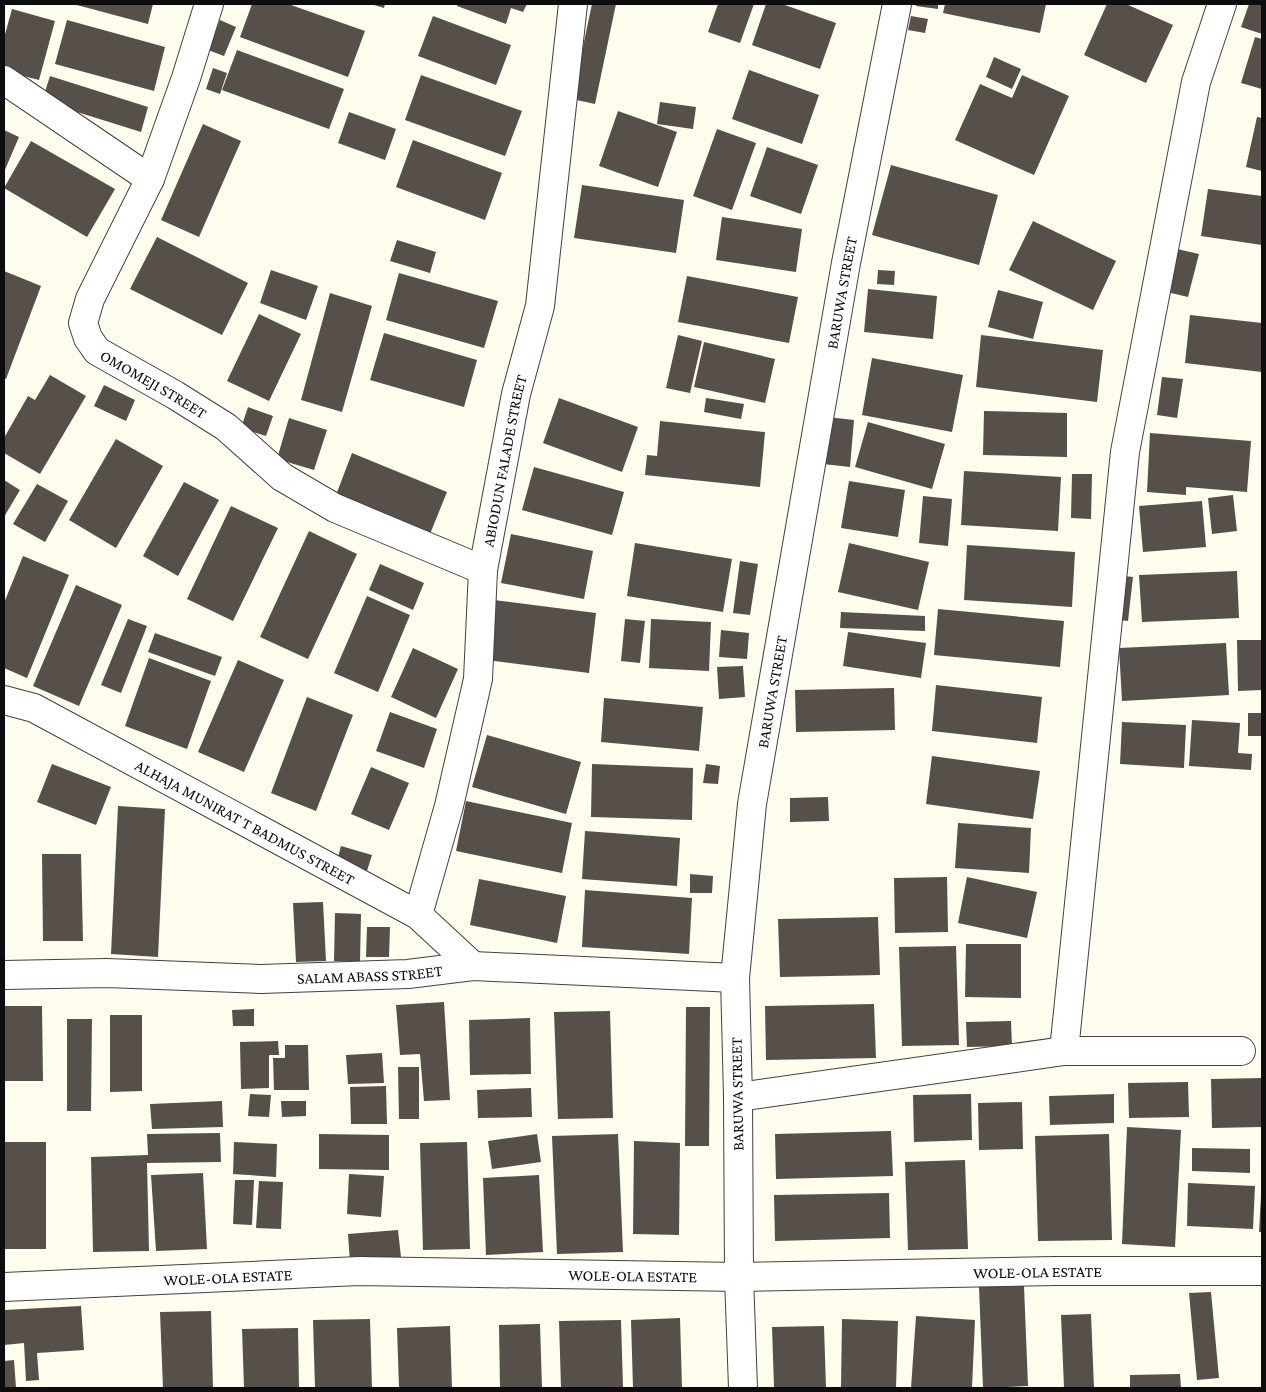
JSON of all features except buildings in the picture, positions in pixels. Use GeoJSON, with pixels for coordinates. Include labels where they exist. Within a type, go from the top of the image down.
{"type":"FeatureCollection","features":[{"type":"Feature","properties":{"kind":"street","name":"OMOMEJI STREET"},"geometry":{"type":"LineString","coordinates":[[209,4],[186,78],[150,179],[90,299],[83,323],[88,338],[97,351],[175,395],[226,427],[282,476],[336,508],[483,570]]}},
{"type":"Feature","properties":{"kind":"street","name":"ABIODUN FALADE STREET"},"geometry":{"type":"LineString","coordinates":[[418,915],[449,806],[478,679],[483,570],[516,394],[540,306],[573,4]]}},
{"type":"Feature","properties":{"kind":"street","name":"BARUWA STREET"},"geometry":{"type":"LineString","coordinates":[[743,1388],[739,1277],[735,978],[752,804],[846,263],[897,4]]}},
{"type":"Feature","properties":{"kind":"street"},"geometry":{"type":"LineString","coordinates":[[1064,1051],[1125,452],[1196,82],[1222,4]]}},
{"type":"Feature","properties":{"kind":"street"},"geometry":{"type":"LineString","coordinates":[[4,80],[150,179]]}},
{"type":"Feature","properties":{"kind":"street","name":"ALHAJA MUNIRAT T BADMUS STREET"},"geometry":{"type":"LineString","coordinates":[[4,700],[34,708],[418,915],[474,966]]}},
{"type":"Feature","properties":{"kind":"street","name":"SALAM ABASS STREET"},"geometry":{"type":"LineString","coordinates":[[4,975],[106,973],[261,979],[408,974],[474,966],[735,978]]}},
{"type":"Feature","properties":{"kind":"street"},"geometry":{"type":"LineString","coordinates":[[738,1097],[1064,1051],[1241,1051]]}},
{"type":"Feature","properties":{"kind":"street","name":"WOLE-OLA ESTATE"},"geometry":{"type":"LineString","coordinates":[[4,1287],[359,1271],[739,1277],[1054,1271],[1262,1271]]}}]}
